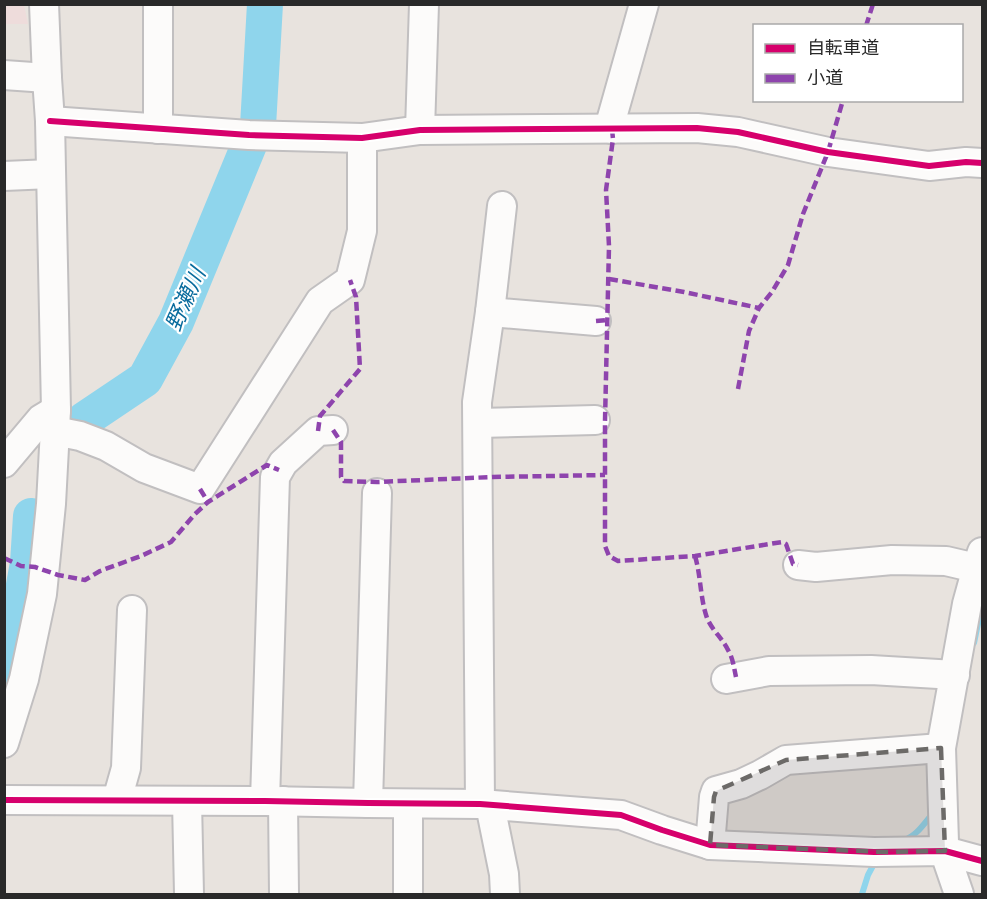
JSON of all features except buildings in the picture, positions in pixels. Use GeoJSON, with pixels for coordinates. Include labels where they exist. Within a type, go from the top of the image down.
{"type":"FeatureCollection","features":[{"type":"Feature","properties":{"kind":"street"},"geometry":{"type":"LineString","coordinates":[[4,743],[24,678],[42,594],[56,421],[50,121],[44,4]]}},
{"type":"Feature","properties":{"kind":"street"},"geometry":{"type":"LineString","coordinates":[[158,4],[158,129]]}},
{"type":"Feature","properties":{"kind":"street"},"geometry":{"type":"LineString","coordinates":[[420,130],[424,4]]}},
{"type":"Feature","properties":{"kind":"street"},"geometry":{"type":"LineString","coordinates":[[612,129],[611,121],[644,4]]}},
{"type":"Feature","properties":{"kind":"street"},"geometry":{"type":"LineString","coordinates":[[4,75],[47,78]]}},
{"type":"Feature","properties":{"kind":"street"},"geometry":{"type":"LineString","coordinates":[[50,121],[249,135],[362,138],[420,130],[697,128],[738,132],[828,152],[929,166],[966,162],[982,163]]}},
{"type":"Feature","properties":{"kind":"street"},"geometry":{"type":"LineString","coordinates":[[4,463],[41,419],[56,421],[80,436],[106,446],[144,468],[200,489],[320,301],[350,280],[362,231],[362,138]]}},
{"type":"Feature","properties":{"kind":"street"},"geometry":{"type":"LineString","coordinates":[[4,176],[51,174]]}},
{"type":"Feature","properties":{"kind":"street"},"geometry":{"type":"LineString","coordinates":[[502,206],[477,402],[485,804],[504,874],[505,894]]}},
{"type":"Feature","properties":{"kind":"street"},"geometry":{"type":"LineString","coordinates":[[490,312],[596,321]]}},
{"type":"Feature","properties":{"kind":"street"},"geometry":{"type":"LineString","coordinates":[[478,423],[595,420]]}},
{"type":"Feature","properties":{"kind":"street"},"geometry":{"type":"LineString","coordinates":[[284,894],[274,801],[275,477],[283,463],[318,430],[333,430]]}},
{"type":"Feature","properties":{"kind":"street"},"geometry":{"type":"LineString","coordinates":[[368,804],[377,493]]}},
{"type":"Feature","properties":{"kind":"street"},"geometry":{"type":"LineString","coordinates":[[798,565],[816,567],[892,560],[979,560],[967,604],[941,748],[945,851],[959,894]]}},
{"type":"Feature","properties":{"kind":"street"},"geometry":{"type":"LineString","coordinates":[[117,800],[126,768],[132,610]]}},
{"type":"Feature","properties":{"kind":"street"},"geometry":{"type":"LineString","coordinates":[[726,679],[769,671],[870,670],[955,675]]}},
{"type":"Feature","properties":{"kind":"street"},"geometry":{"type":"LineString","coordinates":[[710,845],[716,792],[751,780],[786,760],[941,748]]}},
{"type":"Feature","properties":{"kind":"street"},"geometry":{"type":"LineString","coordinates":[[4,800],[485,804],[621,815],[710,845],[880,852],[945,851],[982,861]]}},
{"type":"Feature","properties":{"kind":"street"},"geometry":{"type":"LineString","coordinates":[[187,801],[189,894]]}},
{"type":"Feature","properties":{"kind":"street"},"geometry":{"type":"LineString","coordinates":[[408,804],[408,894]]}},
{"type":"Feature","properties":{"kind":"highlighted area"},"geometry":{"type":"Polygon","coordinates":[[[941,748],[945,851],[885,852],[710,845],[714,797],[716,791],[786,760],[941,748]]]}},
{"type":"Feature","properties":{"kind":"shaded area"},"geometry":{"type":"Polygon","coordinates":[[[4,5],[24,5],[28,24],[5,24],[4,5]]]}},
{"type":"Feature","properties":{"kind":"waterway","name":"野瀬川"},"geometry":{"type":"LineString","coordinates":[[258,126],[265,4]]}},
{"type":"Feature","properties":{"kind":"waterway","name":"野瀬川"},"geometry":{"type":"LineString","coordinates":[[82,424],[84,420],[145,379],[176,322],[249,145]]}},
{"type":"Feature","properties":{"kind":"waterway","name":"野瀬川"},"geometry":{"type":"LineString","coordinates":[[4,685],[28,563],[31,516]]}},
{"type":"Feature","properties":{"kind":"waterway"},"geometry":{"type":"LineString","coordinates":[[974,643],[982,605]]}},
{"type":"Feature","properties":{"kind":"waterway"},"geometry":{"type":"LineString","coordinates":[[904,840],[917,832],[934,812]]}},
{"type":"Feature","properties":{"kind":"waterway"},"geometry":{"type":"LineString","coordinates":[[862,894],[876,860]]}},
{"type":"Feature","properties":{"kind":"marked path"},"geometry":{"type":"LineString","coordinates":[[867,24],[873,4]]}},
{"type":"Feature","properties":{"kind":"marked path"},"geometry":{"type":"LineString","coordinates":[[738,389],[749,331],[759,308],[772,292],[788,265],[803,214],[828,152],[842,102]]}},
{"type":"Feature","properties":{"kind":"marked path"},"geometry":{"type":"LineString","coordinates":[[612,129],[613,139],[606,190],[609,246],[605,546],[609,556],[618,561],[695,556],[782,542],[786,544],[793,564],[798,565]]}},
{"type":"Feature","properties":{"kind":"marked path"},"geometry":{"type":"LineString","coordinates":[[609,279],[759,308]]}},
{"type":"Feature","properties":{"kind":"marked path"},"geometry":{"type":"LineString","coordinates":[[318,431],[320,416],[360,369],[356,297],[350,280]]}},
{"type":"Feature","properties":{"kind":"marked path"},"geometry":{"type":"LineString","coordinates":[[596,321],[608,320]]}},
{"type":"Feature","properties":{"kind":"marked path"},"geometry":{"type":"LineString","coordinates":[[333,430],[341,442],[341,477],[344,481],[605,475]]}},
{"type":"Feature","properties":{"kind":"marked path"},"geometry":{"type":"LineString","coordinates":[[4,558],[21,566],[35,567],[58,575],[85,580],[100,571],[171,542],[208,502],[267,465],[279,470]]}},
{"type":"Feature","properties":{"kind":"marked path"},"geometry":{"type":"LineString","coordinates":[[200,489],[208,502]]}},
{"type":"Feature","properties":{"kind":"marked path"},"geometry":{"type":"LineString","coordinates":[[695,556],[707,618],[730,653],[736,677]]}},
{"type":"Feature","properties":{"kind":"cycle path"},"geometry":{"type":"LineString","coordinates":[[50,121],[249,135],[362,138],[420,130],[697,128],[738,132],[828,152],[929,166],[966,162],[982,163]]}},
{"type":"Feature","properties":{"kind":"cycle path"},"geometry":{"type":"LineString","coordinates":[[4,800],[480,804],[621,815],[710,845],[874,852],[945,851],[982,861]]}}]}
